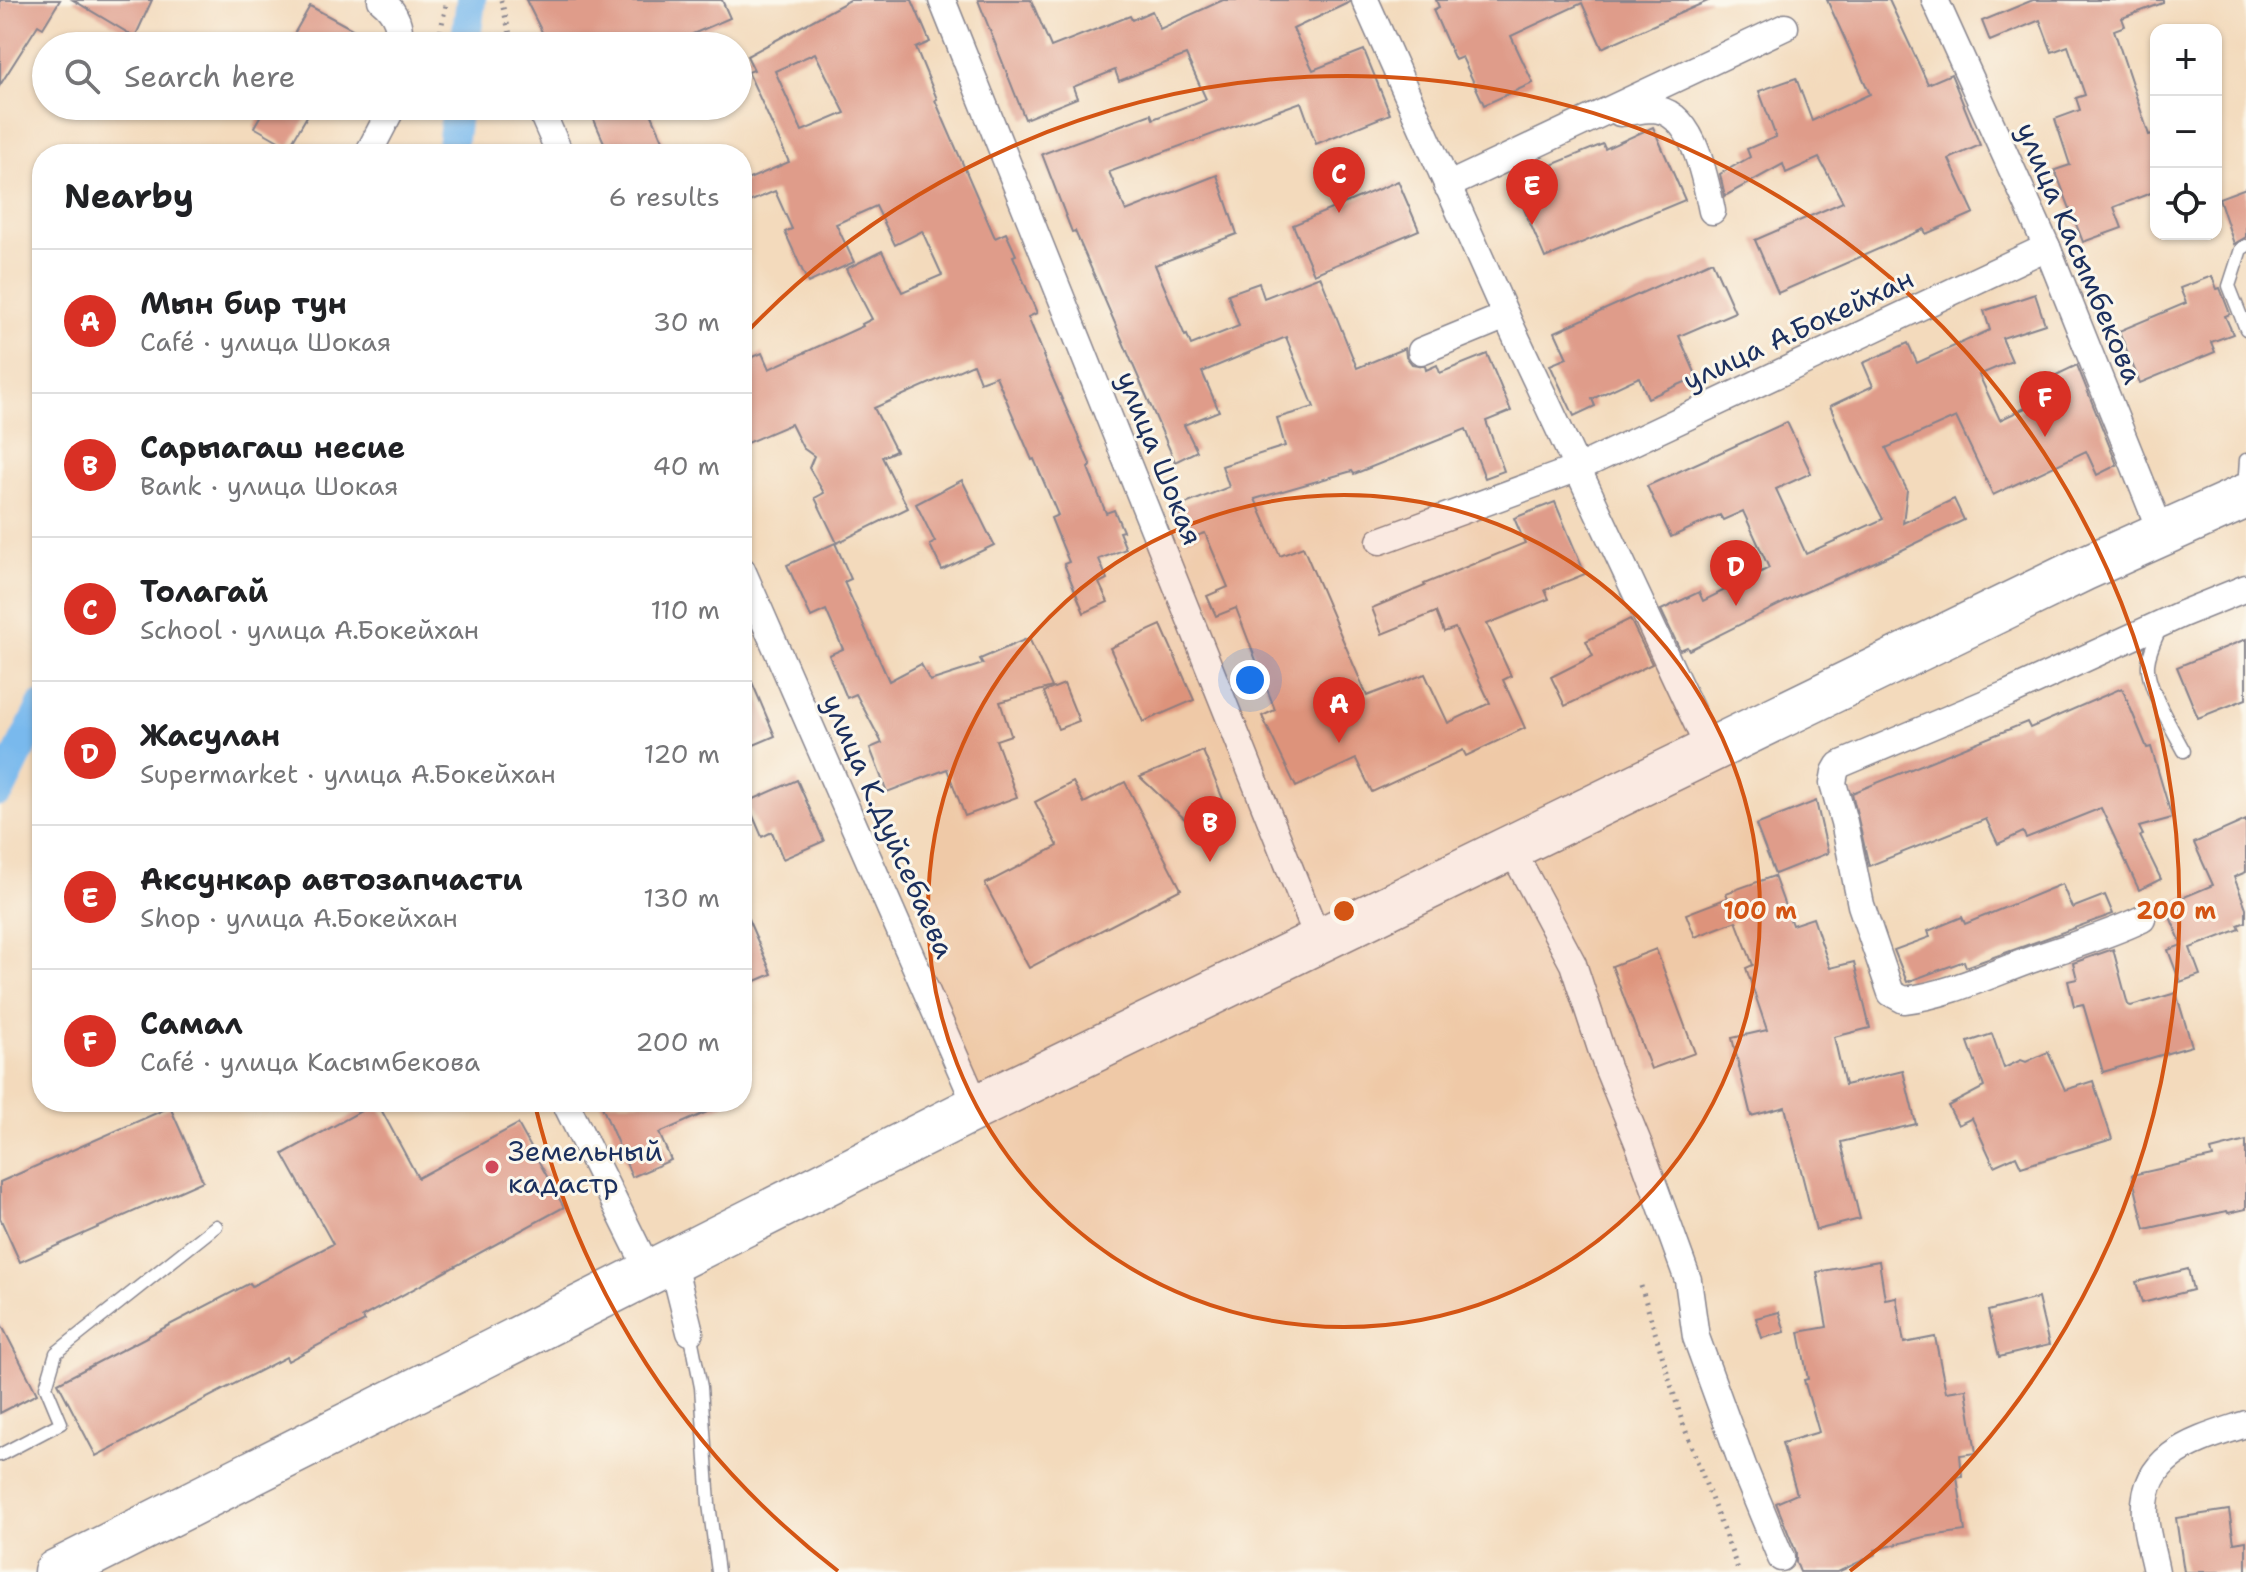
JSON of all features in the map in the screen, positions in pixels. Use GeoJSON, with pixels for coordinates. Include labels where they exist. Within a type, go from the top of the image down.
{"type":"FeatureCollection","features":[{"type":"Feature","properties":{"kind":"highway"},"geometry":{"type":"LineString","coordinates":[[56,1572],[977,1107],[2161,532],[2245,485]]}},
{"type":"Feature","properties":{"kind":"street"},"geometry":{"type":"LineString","coordinates":[[381,0],[389,7],[398,32]]}},
{"type":"Feature","properties":{"kind":"street","name":"улица Шокая"},"geometry":{"type":"LineString","coordinates":[[942,0],[1318,939]]}},
{"type":"Feature","properties":{"kind":"street"},"geometry":{"type":"LineString","coordinates":[[1365,0],[1576,469],[1710,751]]}},
{"type":"Feature","properties":{"kind":"street","name":"улица Касымбекова"},"geometry":{"type":"LineString","coordinates":[[1935,0],[2047,247],[2161,532]]}},
{"type":"Feature","properties":{"kind":"street"},"geometry":{"type":"LineString","coordinates":[[1447,186],[1785,27]]}},
{"type":"Feature","properties":{"kind":"street"},"geometry":{"type":"LineString","coordinates":[[1593,117],[1655,109],[1678,119],[1702,163],[1712,211]]}},
{"type":"Feature","properties":{"kind":"street"},"geometry":{"type":"LineString","coordinates":[[373,144],[386,120]]}},
{"type":"Feature","properties":{"kind":"street"},"geometry":{"type":"LineString","coordinates":[[545,120],[556,144]]}},
{"type":"Feature","properties":{"kind":"street","name":"улица А.Бокейхан"},"geometry":{"type":"LineString","coordinates":[[1380,541],[1576,469],[2047,247]]}},
{"type":"Feature","properties":{"kind":"street"},"geometry":{"type":"LineString","coordinates":[[1421,351],[1506,316]]}},
{"type":"Feature","properties":{"kind":"street"},"geometry":{"type":"LineString","coordinates":[[2142,919],[2110,934],[1970,983],[1904,1000],[1891,993],[1861,905],[1833,783],[1835,772],[1839,765],[2246,588]]}},
{"type":"Feature","properties":{"kind":"street","name":"улица К.Дуйсебаева"},"geometry":{"type":"LineString","coordinates":[[752,593],[977,1107]]}},
{"type":"Feature","properties":{"kind":"street"},"geometry":{"type":"LineString","coordinates":[[1511,848],[1573,964],[1607,1067],[1688,1280],[1696,1337],[1743,1466],[1781,1558]]}},
{"type":"Feature","properties":{"kind":"street"},"geometry":{"type":"LineString","coordinates":[[571,1112],[660,1266],[690,1332]]}},
{"type":"Feature","properties":{"kind":"street"},"geometry":{"type":"LineString","coordinates":[[2156,1572],[2145,1517],[2150,1481],[2165,1459],[2180,1448],[2246,1424]]}},
{"type":"Feature","properties":{"kind":"lane"},"geometry":{"type":"LineString","coordinates":[[2246,246],[2241,249],[2229,286],[2246,329]]}},
{"type":"Feature","properties":{"kind":"lane"},"geometry":{"type":"LineString","coordinates":[[2163,622],[2147,667],[2155,695],[2184,751]]}},
{"type":"Feature","properties":{"kind":"lane"},"geometry":{"type":"LineString","coordinates":[[0,1455],[61,1423],[46,1387],[56,1353],[216,1226]]}},
{"type":"Feature","properties":{"kind":"lane"},"geometry":{"type":"LineString","coordinates":[[690,1332],[701,1387],[709,1504],[718,1572]]}},
{"type":"Feature","properties":{"kind":"path"},"geometry":{"type":"LineString","coordinates":[[440,32],[447,0]]}},
{"type":"Feature","properties":{"kind":"path"},"geometry":{"type":"LineString","coordinates":[[501,0],[509,32]]}},
{"type":"Feature","properties":{"kind":"path"},"geometry":{"type":"LineString","coordinates":[[1641,1286],[1682,1421],[1739,1572]]}},
{"type":"Feature","properties":{"kind":"building"},"geometry":{"type":"Polygon","coordinates":[[[0,0],[60,0],[43,28],[38,25],[32,32],[0,85],[0,0]]]}},
{"type":"Feature","properties":{"kind":"building"},"geometry":{"type":"Polygon","coordinates":[[[73,0],[152,0],[137,32],[127,32],[73,0]]]}},
{"type":"Feature","properties":{"kind":"building"},"geometry":{"type":"Polygon","coordinates":[[[526,0],[722,0],[730,18],[698,32],[542,32],[526,0]]]}},
{"type":"Feature","properties":{"kind":"building"},"geometry":{"type":"Polygon","coordinates":[[[850,0],[912,0],[930,42],[916,48],[935,100],[995,238],[1006,233],[1016,255],[1013,256],[1037,313],[1028,317],[1043,356],[1091,466],[1088,468],[1106,513],[1114,510],[1123,531],[1119,532],[1126,549],[1099,559],[1107,579],[1099,583],[1108,602],[1084,613],[1064,564],[1069,562],[1051,518],[1058,515],[1034,459],[996,376],[980,382],[973,364],[874,408],[896,451],[882,457],[908,508],[837,543],[815,498],[824,493],[809,468],[814,456],[803,448],[791,424],[752,441],[752,358],[762,353],[769,369],[872,319],[846,269],[882,251],[902,292],[942,275],[922,231],[895,245],[876,206],[836,224],[854,262],[808,283],[785,232],[792,229],[775,191],[752,201],[752,178],[789,162],[752,81],[752,53],[850,0]],[[815,53],[775,71],[802,131],[845,113],[815,53]]]}},
{"type":"Feature","properties":{"kind":"building"},"geometry":{"type":"Polygon","coordinates":[[[978,0],[1031,0],[1051,47],[1130,16],[1132,20],[1152,11],[1160,29],[1223,0],[1349,0],[1293,29],[1313,70],[1364,50],[1390,114],[1316,144],[1301,102],[1109,172],[1126,211],[1217,175],[1237,234],[1155,265],[1191,345],[1239,326],[1228,294],[1259,283],[1264,298],[1320,276],[1357,368],[1405,348],[1412,364],[1425,366],[1426,370],[1437,365],[1440,373],[1487,354],[1511,411],[1486,421],[1504,471],[1485,478],[1466,429],[1354,474],[1352,471],[1255,499],[1280,556],[1303,547],[1367,696],[1425,674],[1448,723],[1490,703],[1455,628],[1444,632],[1436,612],[1382,634],[1372,608],[1525,543],[1514,518],[1555,502],[1585,574],[1545,590],[1549,599],[1487,624],[1511,676],[1503,680],[1525,728],[1466,756],[1463,750],[1372,792],[1356,759],[1296,787],[1262,716],[1275,710],[1236,608],[1216,616],[1207,596],[1228,587],[1205,533],[1187,539],[1175,508],[1229,487],[1222,466],[1285,446],[1277,418],[1314,407],[1286,337],[1202,372],[1219,411],[1184,425],[1197,451],[1175,462],[1075,231],[1072,232],[1042,154],[1151,114],[1153,119],[1206,99],[1186,55],[1119,81],[1115,70],[1073,87],[1077,98],[1025,119],[978,0]]]}},
{"type":"Feature","properties":{"kind":"building"},"geometry":{"type":"Polygon","coordinates":[[[1436,0],[1710,0],[1602,48],[1582,3],[1511,36],[1533,83],[1484,105],[1462,57],[1455,60],[1433,10],[1439,7],[1436,0]]]}},
{"type":"Feature","properties":{"kind":"building"},"geometry":{"type":"Polygon","coordinates":[[[1827,0],[1889,0],[1928,84],[1951,74],[1980,145],[1949,159],[1974,213],[1926,234],[1924,229],[1778,293],[1755,240],[1843,202],[1819,158],[1786,173],[1783,164],[1725,196],[1720,174],[1750,157],[1747,149],[1776,137],[1759,91],[1796,78],[1812,121],[1870,94],[1827,0]]]}},
{"type":"Feature","properties":{"kind":"building"},"geometry":{"type":"Polygon","coordinates":[[[2033,0],[2163,0],[2163,3],[2122,18],[2125,26],[2114,30],[2150,135],[2150,193],[2114,207],[2122,228],[2083,242],[2055,170],[2070,165],[2055,119],[2080,110],[2076,98],[2085,95],[2068,46],[2052,52],[2040,20],[1990,41],[1982,21],[2033,0]]]}},
{"type":"Feature","properties":{"kind":"building"},"geometry":{"type":"Polygon","coordinates":[[[310,6],[354,30],[353,32],[295,32],[310,6]]]}},
{"type":"Feature","properties":{"kind":"building"},"geometry":{"type":"Polygon","coordinates":[[[258,120],[305,120],[291,144],[284,144],[254,127],[258,120]]]}},
{"type":"Feature","properties":{"kind":"building"},"geometry":{"type":"Polygon","coordinates":[[[594,120],[654,120],[665,144],[605,144],[594,120]]]}},
{"type":"Feature","properties":{"kind":"building"},"geometry":{"type":"Polygon","coordinates":[[[1653,127],[1685,200],[1545,258],[1512,181],[1603,144],[1605,149],[1653,127]]]}},
{"type":"Feature","properties":{"kind":"building"},"geometry":{"type":"Polygon","coordinates":[[[1398,181],[1419,230],[1314,274],[1293,225],[1398,181]]]}},
{"type":"Feature","properties":{"kind":"building"},"geometry":{"type":"Polygon","coordinates":[[[2246,188],[2246,237],[2234,244],[2222,207],[2222,197],[2246,188]]]}},
{"type":"Feature","properties":{"kind":"building"},"geometry":{"type":"Polygon","coordinates":[[[1712,261],[1735,312],[1679,336],[1697,377],[1648,398],[1639,377],[1592,399],[1595,406],[1574,416],[1550,365],[1567,358],[1555,332],[1712,261]]]}},
{"type":"Feature","properties":{"kind":"building"},"geometry":{"type":"Polygon","coordinates":[[[2212,276],[2230,314],[2225,316],[2233,334],[2211,342],[2215,352],[2140,383],[2119,331],[2186,303],[2180,288],[2212,276]]]}},
{"type":"Feature","properties":{"kind":"building"},"geometry":{"type":"Polygon","coordinates":[[[2035,294],[2045,324],[2002,338],[2012,361],[1979,375],[2000,420],[2042,400],[2035,385],[2077,365],[2117,465],[2097,475],[2086,451],[1993,495],[1956,417],[1886,448],[1907,490],[1903,523],[1954,499],[1964,520],[1801,594],[1689,650],[1687,647],[1680,650],[1661,610],[1699,592],[1703,601],[1769,568],[1743,511],[1723,520],[1720,515],[1671,537],[1647,486],[1787,422],[1811,473],[1776,489],[1806,554],[1883,519],[1853,461],[1830,406],[1873,386],[1863,363],[1908,343],[1917,363],[1990,330],[1984,311],[2035,294]]]}},
{"type":"Feature","properties":{"kind":"building"},"geometry":{"type":"Polygon","coordinates":[[[962,480],[994,545],[942,570],[930,545],[935,542],[916,504],[962,480]]]}},
{"type":"Feature","properties":{"kind":"building"},"geometry":{"type":"Polygon","coordinates":[[[835,543],[851,579],[844,582],[889,681],[921,664],[930,681],[983,664],[980,659],[1029,638],[1052,687],[1000,702],[1011,735],[996,740],[1017,797],[965,816],[947,769],[887,792],[870,748],[882,743],[856,694],[847,698],[829,655],[843,649],[826,610],[811,617],[787,565],[835,543]]]}},
{"type":"Feature","properties":{"kind":"building"},"geometry":{"type":"Polygon","coordinates":[[[1630,619],[1652,664],[1565,706],[1551,677],[1593,656],[1586,641],[1630,619]]]}},
{"type":"Feature","properties":{"kind":"building"},"geometry":{"type":"Polygon","coordinates":[[[1161,625],[1194,700],[1143,722],[1110,648],[1161,625]]]}},
{"type":"Feature","properties":{"kind":"building"},"geometry":{"type":"Polygon","coordinates":[[[2246,639],[2246,699],[2198,718],[2177,667],[2246,639]]]}},
{"type":"Feature","properties":{"kind":"building"},"geometry":{"type":"Polygon","coordinates":[[[752,682],[775,736],[752,746],[752,682]]]}},
{"type":"Feature","properties":{"kind":"building"},"geometry":{"type":"Polygon","coordinates":[[[1064,684],[1079,721],[1058,729],[1044,692],[1064,684]]]}},
{"type":"Feature","properties":{"kind":"building"},"geometry":{"type":"Polygon","coordinates":[[[2122,688],[2147,748],[2151,747],[2172,818],[2139,827],[2143,835],[2140,836],[2161,879],[2139,890],[2101,808],[2026,838],[2023,832],[1998,844],[1986,819],[1869,866],[1852,793],[2027,722],[2030,728],[2122,688]]]}},
{"type":"Feature","properties":{"kind":"building"},"geometry":{"type":"Polygon","coordinates":[[[1203,751],[1225,804],[1215,808],[1215,813],[1189,823],[1140,777],[1203,751]]]}},
{"type":"Feature","properties":{"kind":"building"},"geometry":{"type":"Polygon","coordinates":[[[797,780],[824,841],[783,859],[772,832],[762,837],[752,814],[752,800],[797,780]]]}},
{"type":"Feature","properties":{"kind":"building"},"geometry":{"type":"Polygon","coordinates":[[[1073,782],[1084,803],[1125,782],[1181,889],[1029,968],[985,884],[1058,846],[1035,802],[1073,782]]]}},
{"type":"Feature","properties":{"kind":"building"},"geometry":{"type":"Polygon","coordinates":[[[1816,801],[1828,853],[1775,874],[1756,825],[1816,801]]]}},
{"type":"Feature","properties":{"kind":"building"},"geometry":{"type":"Polygon","coordinates":[[[2246,820],[2246,872],[2234,877],[2246,908],[2246,922],[2238,925],[2240,929],[2190,948],[2200,975],[2180,982],[2168,950],[2182,945],[2165,905],[2213,885],[2194,843],[2246,820]]]}},
{"type":"Feature","properties":{"kind":"building"},"geometry":{"type":"Polygon","coordinates":[[[1774,876],[1792,925],[1813,918],[1830,968],[1854,962],[1870,1028],[1834,1037],[1845,1085],[1903,1071],[1916,1124],[1841,1142],[1860,1219],[1816,1230],[1785,1107],[1751,1116],[1732,1038],[1767,1030],[1746,968],[1753,965],[1736,921],[1695,937],[1686,914],[1728,898],[1726,893],[1774,876]]]}},
{"type":"Feature","properties":{"kind":"building"},"geometry":{"type":"Polygon","coordinates":[[[2062,884],[2072,908],[2105,895],[2113,914],[1966,967],[1964,961],[1907,982],[1894,950],[1930,937],[1928,931],[1962,917],[1965,924],[2062,884]]]}},
{"type":"Feature","properties":{"kind":"building"},"geometry":{"type":"Polygon","coordinates":[[[752,928],[772,974],[752,983],[752,928]]]}},
{"type":"Feature","properties":{"kind":"building"},"geometry":{"type":"Polygon","coordinates":[[[1656,949],[1695,1053],[1651,1069],[1612,966],[1656,949]]]}},
{"type":"Feature","properties":{"kind":"building"},"geometry":{"type":"Polygon","coordinates":[[[2113,949],[2128,1005],[2176,993],[2192,1046],[2103,1072],[2083,1004],[2074,1006],[2068,981],[2077,979],[2073,963],[2113,949]]]}},
{"type":"Feature","properties":{"kind":"building"},"geometry":{"type":"Polygon","coordinates":[[[1992,1034],[2004,1068],[2048,1052],[2065,1090],[2093,1081],[2112,1139],[2021,1167],[2016,1156],[1994,1166],[1972,1118],[1958,1125],[1948,1106],[1984,1087],[1968,1042],[1992,1034]]]}},
{"type":"Feature","properties":{"kind":"building"},"geometry":{"type":"Polygon","coordinates":[[[159,1112],[172,1112],[203,1181],[20,1262],[0,1218],[0,1182],[159,1112]]]}},
{"type":"Feature","properties":{"kind":"building"},"geometry":{"type":"Polygon","coordinates":[[[359,1112],[382,1112],[418,1178],[518,1124],[564,1207],[362,1317],[365,1321],[288,1361],[286,1357],[96,1456],[58,1383],[250,1283],[252,1286],[333,1244],[283,1154],[359,1112]]]}},
{"type":"Feature","properties":{"kind":"building"},"geometry":{"type":"Polygon","coordinates":[[[604,1112],[707,1112],[659,1133],[671,1160],[632,1177],[604,1112]]]}},
{"type":"Feature","properties":{"kind":"building"},"geometry":{"type":"Polygon","coordinates":[[[2246,1141],[2246,1209],[2145,1229],[2132,1175],[2213,1157],[2211,1150],[2246,1141]]]}},
{"type":"Feature","properties":{"kind":"building"},"geometry":{"type":"Polygon","coordinates":[[[1879,1261],[1885,1299],[1896,1297],[1904,1343],[1935,1337],[1946,1392],[1966,1389],[1976,1453],[1960,1455],[1962,1476],[1957,1477],[1965,1531],[1924,1537],[1875,1550],[1876,1554],[1838,1572],[1800,1572],[1796,1552],[1776,1503],[1797,1494],[1782,1443],[1819,1432],[1804,1380],[1808,1379],[1799,1332],[1827,1327],[1817,1272],[1879,1261]]]}},
{"type":"Feature","properties":{"kind":"building"},"geometry":{"type":"Polygon","coordinates":[[[2188,1269],[2193,1290],[2142,1303],[2136,1282],[2188,1269]]]}},
{"type":"Feature","properties":{"kind":"building"},"geometry":{"type":"Polygon","coordinates":[[[2038,1298],[2049,1345],[1999,1357],[1988,1311],[2038,1298]]]}},
{"type":"Feature","properties":{"kind":"building"},"geometry":{"type":"Polygon","coordinates":[[[1779,1312],[1785,1332],[1762,1338],[1756,1318],[1779,1312]]]}},
{"type":"Feature","properties":{"kind":"building"},"geometry":{"type":"Polygon","coordinates":[[[0,1322],[37,1394],[0,1413],[0,1322]]]}},
{"type":"Feature","properties":{"kind":"building"},"geometry":{"type":"Polygon","coordinates":[[[2229,1510],[2234,1543],[2246,1541],[2246,1572],[2184,1572],[2176,1518],[2229,1510]]]}},
{"type":"Feature","properties":{"kind":"waterway"},"geometry":{"type":"LineString","coordinates":[[467,32],[471,0]]}},
{"type":"Feature","properties":{"kind":"waterway"},"geometry":{"type":"LineString","coordinates":[[452,144],[455,120]]}},
{"type":"Feature","properties":{"kind":"waterway"},"geometry":{"type":"LineString","coordinates":[[0,791],[32,726]]}},
{"type":"Feature","properties":{"kind":"place","name":"Толагай"},"geometry":{"type":"Point","coordinates":[1339,213]}},
{"type":"Feature","properties":{"kind":"place","name":"Аксункар автозапчасти"},"geometry":{"type":"Point","coordinates":[1532,225]}},
{"type":"Feature","properties":{"kind":"place","name":"Самал"},"geometry":{"type":"Point","coordinates":[2045,437]}},
{"type":"Feature","properties":{"kind":"place","name":"Жасулан"},"geometry":{"type":"Point","coordinates":[1736,606]}},
{"type":"Feature","properties":{"kind":"place","name":"Мын бир тун"},"geometry":{"type":"Point","coordinates":[1339,743]}},
{"type":"Feature","properties":{"kind":"place","name":"Сарыагаш несие"},"geometry":{"type":"Point","coordinates":[1210,862]}},
{"type":"Feature","properties":{"kind":"place","name":"Земельный кадастр"},"geometry":{"type":"Point","coordinates":[492,1167]}}]}
